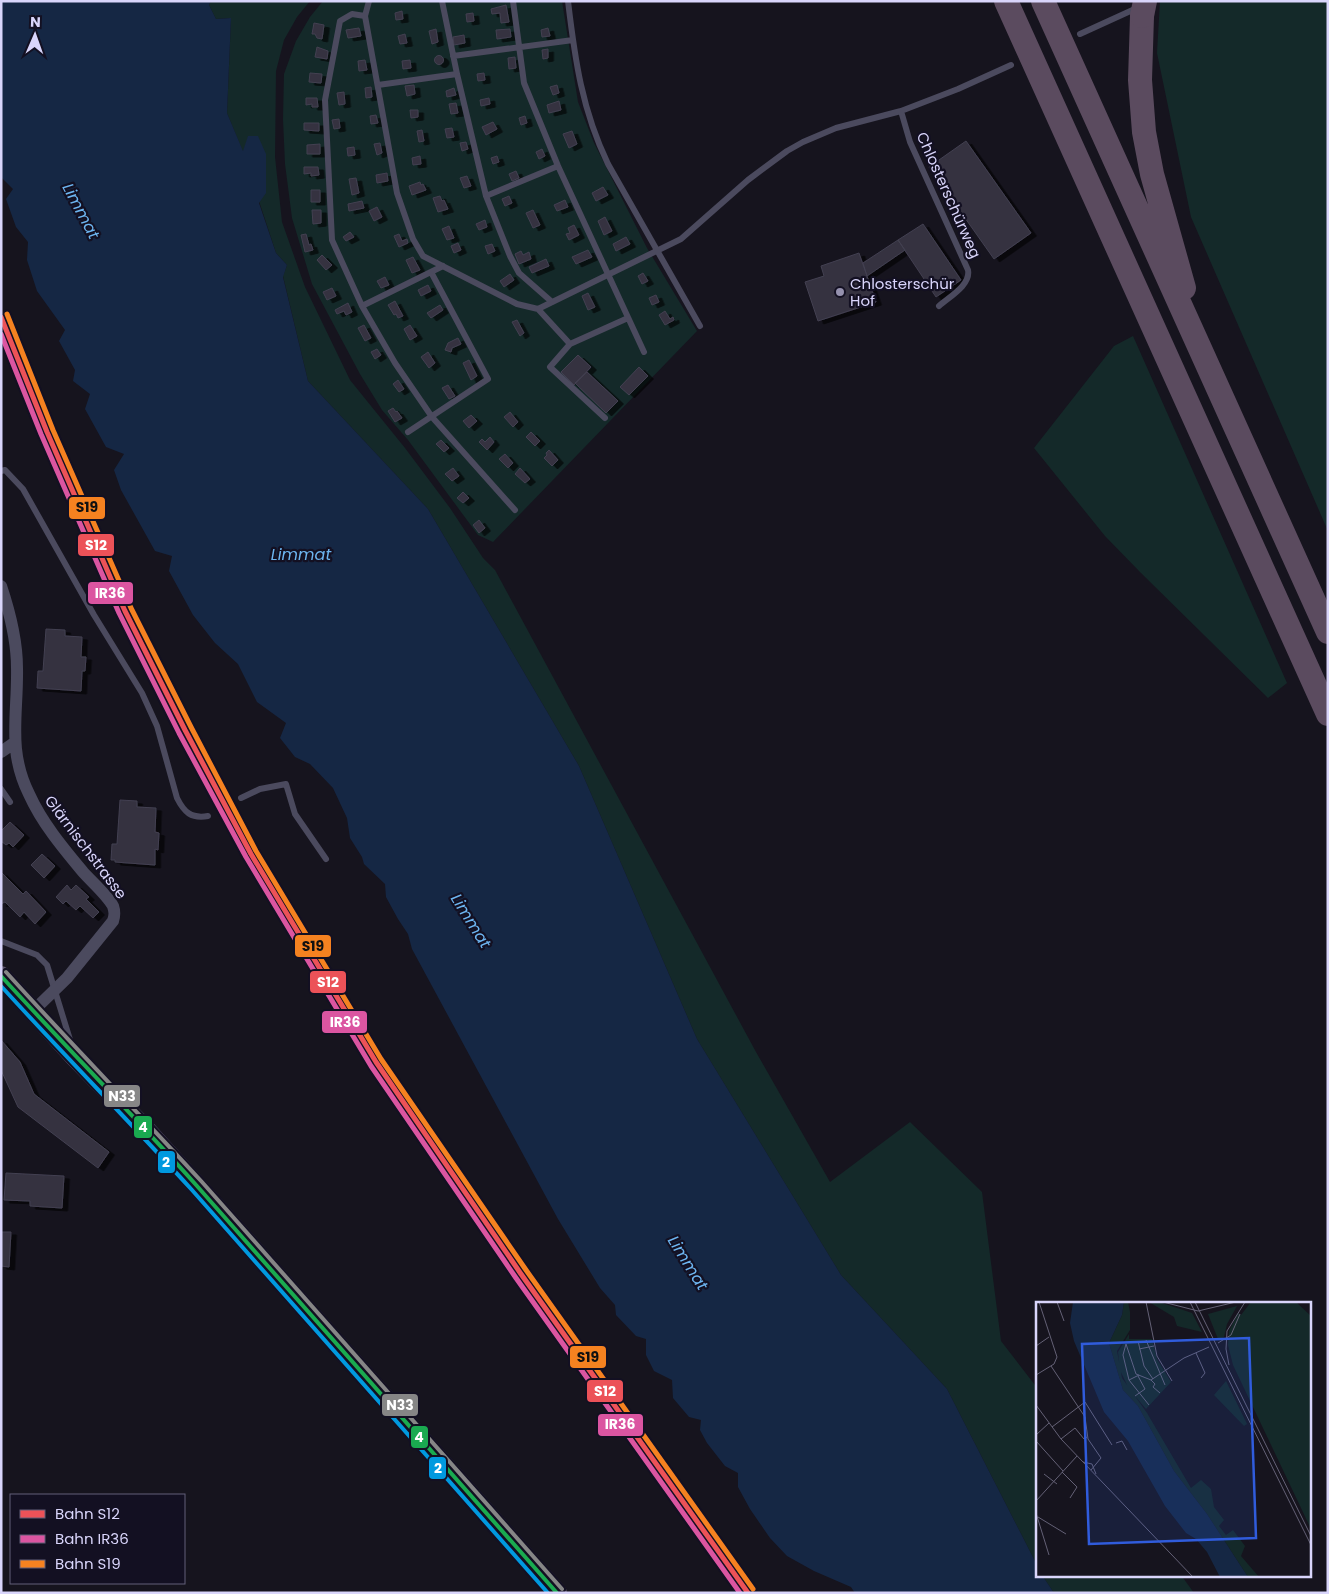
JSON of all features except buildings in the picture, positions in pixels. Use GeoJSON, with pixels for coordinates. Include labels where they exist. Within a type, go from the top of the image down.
{"type":"FeatureCollection","features":[{"type":"Feature","properties":{"kind":"highway"},"geometry":{"type":"LineString","coordinates":[[1006,1],[1328,714]]}},
{"type":"Feature","properties":{"kind":"highway"},"geometry":{"type":"LineString","coordinates":[[1043,1],[1328,632]]}},
{"type":"Feature","properties":{"kind":"highway"},"geometry":{"type":"LineString","coordinates":[[1146,6],[1140,80],[1146,147],[1201,352]]}},
{"type":"Feature","properties":{"kind":"main road"},"geometry":{"type":"LineString","coordinates":[[1,976],[197,1186],[557,1593]]}},
{"type":"Feature","properties":{"kind":"street","name":"Glärnischstrasse"},"geometry":{"type":"LineString","coordinates":[[1,586],[10,614],[17,667],[14,743],[17,764],[27,792],[48,828],[112,905],[115,914],[113,921],[68,978],[33,1011]]}},
{"type":"Feature","properties":{"kind":"street"},"geometry":{"type":"LineString","coordinates":[[1,752],[14,743]]}},
{"type":"Feature","properties":{"kind":"lane"},"geometry":{"type":"LineString","coordinates":[[369,1],[365,16],[396,193],[410,230],[423,256],[518,304],[538,309],[570,344]]}},
{"type":"Feature","properties":{"kind":"lane"},"geometry":{"type":"LineString","coordinates":[[442,1],[486,196],[510,256],[519,273],[552,302]]}},
{"type":"Feature","properties":{"kind":"lane"},"geometry":{"type":"LineString","coordinates":[[513,1],[524,83],[558,166],[644,352]]}},
{"type":"Feature","properties":{"kind":"lane"},"geometry":{"type":"LineString","coordinates":[[568,1],[579,83],[598,143],[700,326]]}},
{"type":"Feature","properties":{"kind":"lane"},"geometry":{"type":"LineString","coordinates":[[1080,34],[1146,6]]}},
{"type":"Feature","properties":{"kind":"lane"},"geometry":{"type":"LineString","coordinates":[[365,16],[352,14],[340,21],[325,100],[332,240],[362,306],[395,363],[432,417],[515,510]]}},
{"type":"Feature","properties":{"kind":"lane"},"geometry":{"type":"LineString","coordinates":[[453,56],[573,40]]}},
{"type":"Feature","properties":{"kind":"lane"},"geometry":{"type":"LineString","coordinates":[[538,309],[682,239],[748,180],[770,162],[795,146],[836,128],[901,111],[1010,66]]}},
{"type":"Feature","properties":{"kind":"lane"},"geometry":{"type":"LineString","coordinates":[[378,85],[457,74]]}},
{"type":"Feature","properties":{"kind":"lane","name":"Chlosterschürweg"},"geometry":{"type":"LineString","coordinates":[[901,111],[910,142],[968,270],[969,276],[966,282],[939,306]]}},
{"type":"Feature","properties":{"kind":"lane"},"geometry":{"type":"LineString","coordinates":[[486,196],[558,166]]}},
{"type":"Feature","properties":{"kind":"lane"},"geometry":{"type":"LineString","coordinates":[[362,306],[443,266]]}},
{"type":"Feature","properties":{"kind":"lane"},"geometry":{"type":"LineString","coordinates":[[408,432],[488,379],[432,272]]}},
{"type":"Feature","properties":{"kind":"lane"},"geometry":{"type":"LineString","coordinates":[[605,418],[550,367],[570,344],[628,318]]}},
{"type":"Feature","properties":{"kind":"lane"},"geometry":{"type":"LineString","coordinates":[[1,471],[5,470],[22,489],[94,615],[142,693],[157,726],[177,798],[182,808],[190,815],[208,816]]}},
{"type":"Feature","properties":{"kind":"lane"},"geometry":{"type":"LineString","coordinates":[[241,798],[260,789],[286,784],[295,814],[326,859]]}},
{"type":"Feature","properties":{"kind":"lane"},"geometry":{"type":"LineString","coordinates":[[1,789],[10,802]]}},
{"type":"Feature","properties":{"kind":"lane"},"geometry":{"type":"LineString","coordinates":[[1,941],[27,950],[47,965],[74,1056]]}},
{"type":"Feature","properties":{"kind":"green space"},"geometry":{"type":"Polygon","coordinates":[[[211,1],[310,1],[297,17],[284,40],[276,71],[275,157],[282,222],[305,287],[350,380],[405,448],[450,508],[483,558],[495,570],[756,1052],[830,1182],[910,1122],[982,1192],[1001,1341],[1036,1386],[1036,1563],[947,1389],[841,1275],[697,1039],[579,766],[428,509],[308,381],[283,276],[287,265],[276,253],[243,152],[227,113],[231,18],[216,19],[209,5],[211,1]]]}},
{"type":"Feature","properties":{"kind":"green space"},"geometry":{"type":"Polygon","coordinates":[[[323,1],[562,1],[578,102],[594,143],[647,248],[697,331],[493,542],[478,535],[408,440],[382,410],[360,374],[312,284],[292,218],[285,164],[284,74],[296,41],[310,17],[323,1]]]}},
{"type":"Feature","properties":{"kind":"green space"},"geometry":{"type":"Polygon","coordinates":[[[1160,1],[1328,1],[1328,531],[1191,217],[1157,53],[1160,1]]]}},
{"type":"Feature","properties":{"kind":"green space"},"geometry":{"type":"Polygon","coordinates":[[[1133,336],[1287,683],[1268,698],[1105,536],[1034,448],[1114,346],[1133,336]]]}},
{"type":"Feature","properties":{"kind":"green space"},"geometry":{"type":"Polygon","coordinates":[[[1043,1576],[1182,1576],[1194,1593],[1054,1593],[1043,1576]]]}},
{"type":"Feature","properties":{"kind":"water","name":"Limmat"},"geometry":{"type":"Polygon","coordinates":[[[1,1],[211,1],[209,5],[216,19],[231,18],[227,113],[243,151],[248,136],[258,136],[266,154],[266,193],[259,203],[276,253],[287,265],[283,277],[308,381],[428,509],[579,766],[697,1039],[841,1275],[947,1389],[1036,1563],[1036,1576],[1043,1576],[1054,1593],[855,1593],[851,1587],[814,1571],[787,1556],[770,1538],[750,1509],[738,1487],[738,1473],[725,1466],[707,1443],[700,1430],[701,1420],[689,1417],[673,1398],[672,1380],[654,1371],[646,1355],[646,1339],[636,1336],[616,1315],[615,1305],[600,1288],[558,1219],[412,949],[408,934],[386,897],[385,884],[364,864],[362,857],[350,838],[347,818],[333,788],[310,764],[295,757],[280,738],[286,723],[257,702],[238,664],[215,643],[193,615],[169,571],[172,556],[155,551],[121,490],[114,470],[124,454],[106,447],[85,409],[90,394],[73,381],[75,370],[59,341],[65,330],[37,291],[27,260],[28,242],[16,227],[6,199],[13,189],[1,177],[1,1]]]}},
{"type":"Feature","properties":{"kind":"rail line","name":"S19"},"geometry":{"type":"LineString","coordinates":[[7,314],[53,430],[131,608],[256,851],[381,1059],[526,1270],[753,1589]]}},
{"type":"Feature","properties":{"kind":"rail line","name":"S12"},"geometry":{"type":"LineString","coordinates":[[1,317],[47,432],[125,611],[185,730],[251,854],[376,1062],[521,1274],[748,1593]]}},
{"type":"Feature","properties":{"kind":"rail line","name":"IR36"},"geometry":{"type":"LineString","coordinates":[[1,334],[41,434],[119,613],[179,733],[246,857],[371,1066],[516,1278],[740,1593]]}},
{"type":"Feature","properties":{"kind":"transit line","name":"N33"},"geometry":{"type":"LineString","coordinates":[[6,972],[202,1182],[562,1589]]}},
{"type":"Feature","properties":{"kind":"transit line","name":"4"},"geometry":{"type":"LineString","coordinates":[[1,976],[197,1186],[557,1593]]}},
{"type":"Feature","properties":{"kind":"transit line","name":"2"},"geometry":{"type":"LineString","coordinates":[[1,986],[192,1190],[548,1593]]}},
{"type":"Feature","properties":{"kind":"place","name":"Chlosterschür Hof"},"geometry":{"type":"Point","coordinates":[840,292]}}]}
